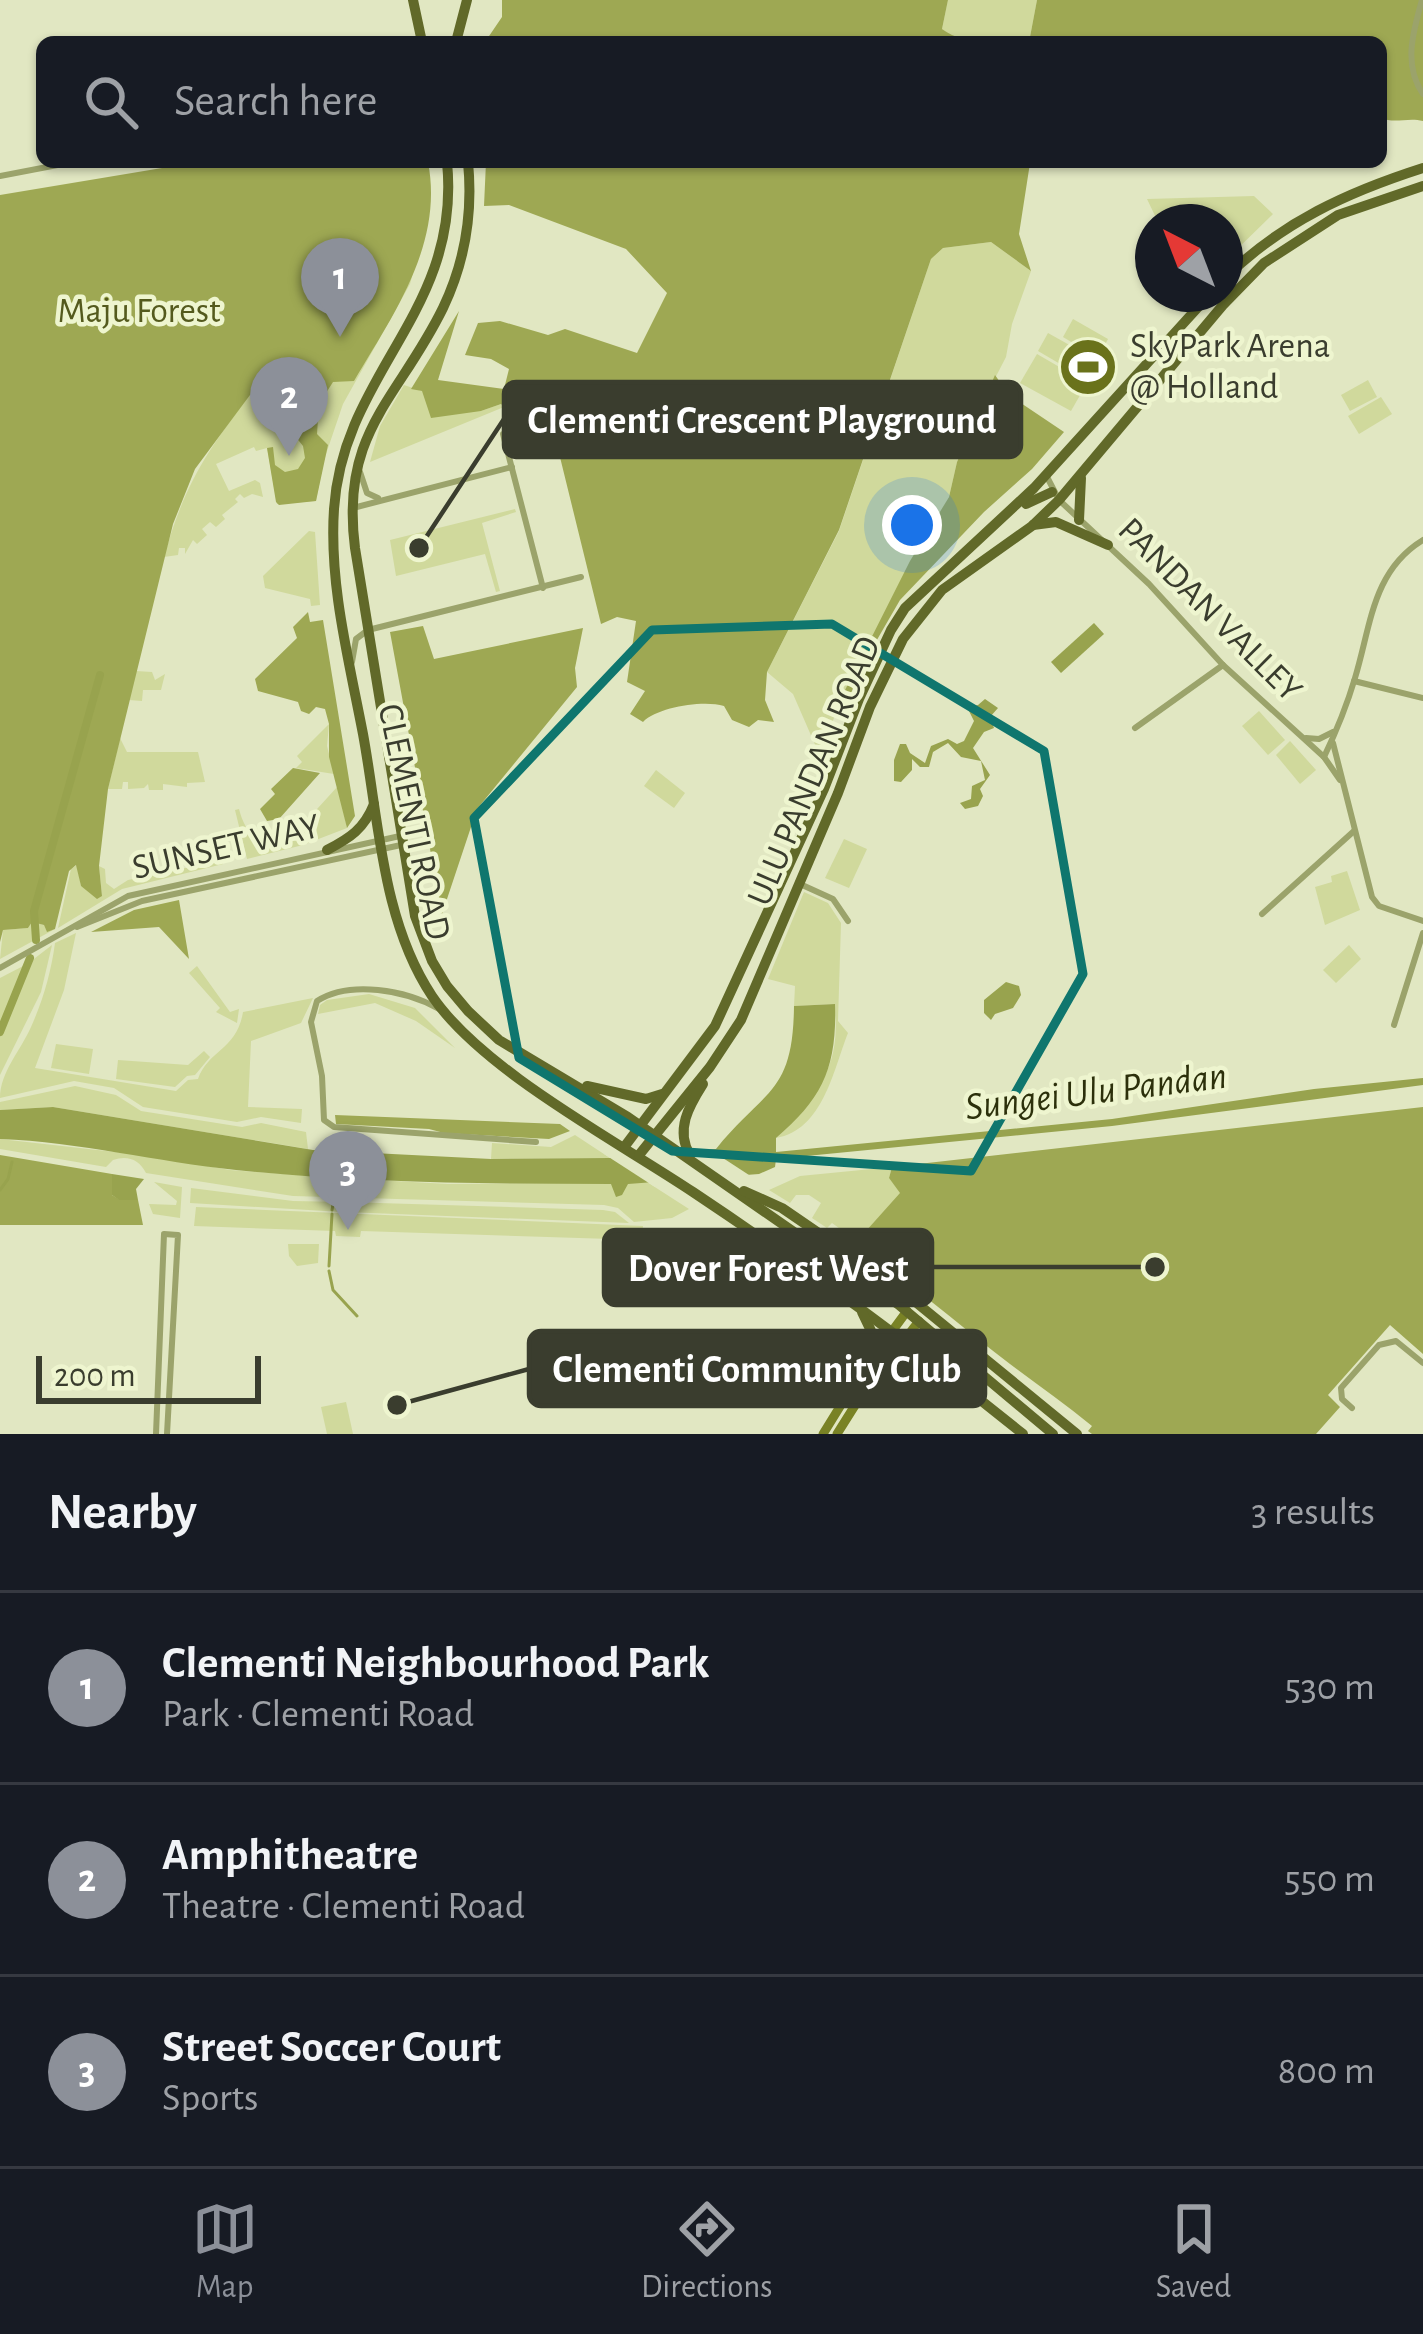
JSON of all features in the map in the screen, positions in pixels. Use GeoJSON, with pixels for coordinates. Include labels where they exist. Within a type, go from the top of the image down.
{"type":"FeatureCollection","features":[{"type":"Feature","properties":{"kind":"main road"},"geometry":{"type":"LineString","coordinates":[[413,0],[421,36]]}},
{"type":"Feature","properties":{"kind":"main road"},"geometry":{"type":"LineString","coordinates":[[458,36],[467,0]]}},
{"type":"Feature","properties":{"kind":"main road","name":"CLEMENTI ROAD"},"geometry":{"type":"LineString","coordinates":[[447,168],[447,225],[426,297],[356,416],[338,472],[333,564],[395,912],[417,969],[447,1015],[505,1067],[853,1301],[1023,1434]]}},
{"type":"Feature","properties":{"kind":"main road","name":"CLEMENTI ROAD"},"geometry":{"type":"LineString","coordinates":[[467,168],[467,232],[455,279],[431,331],[372,423],[358,466],[353,508],[415,916],[432,961],[447,986],[500,1040],[654,1134],[907,1311],[1053,1434]]}},
{"type":"Feature","properties":{"kind":"main road"},"geometry":{"type":"LineString","coordinates":[[1243,262],[1318,208],[1423,168]]}},
{"type":"Feature","properties":{"kind":"main road","name":"ULU PANDAN ROAD"},"geometry":{"type":"LineString","coordinates":[[639,1155],[741,1020],[870,707],[903,639],[942,590],[1032,526],[1056,496],[1082,475],[1210,320],[1264,263],[1338,215],[1423,186]]}},
{"type":"Feature","properties":{"kind":"main road","name":"ULU PANDAN ROAD"},"geometry":{"type":"LineString","coordinates":[[625,1146],[708,1039],[890,630],[923,589],[1046,476],[1194,312]]}},
{"type":"Feature","properties":{"kind":"main road"},"geometry":{"type":"LineString","coordinates":[[1079,520],[1082,475]]}},
{"type":"Feature","properties":{"kind":"main road"},"geometry":{"type":"LineString","coordinates":[[986,534],[998,530],[1033,499],[1056,496]]}},
{"type":"Feature","properties":{"kind":"main road"},"geometry":{"type":"LineString","coordinates":[[1032,526],[1056,522],[1108,544]]}},
{"type":"Feature","properties":{"kind":"main road"},"geometry":{"type":"LineString","coordinates":[[327,850],[362,827],[375,801]]}},
{"type":"Feature","properties":{"kind":"main road"},"geometry":{"type":"LineString","coordinates":[[735,986],[732,1002],[736,1005],[757,980]]}},
{"type":"Feature","properties":{"kind":"main road"},"geometry":{"type":"LineString","coordinates":[[695,1162],[684,1145],[688,1109],[710,1067]]}},
{"type":"Feature","properties":{"kind":"main road"},"geometry":{"type":"LineString","coordinates":[[578,1084],[646,1099],[666,1091]]}},
{"type":"Feature","properties":{"kind":"main road","name":"CLEMENTI ROAD"},"geometry":{"type":"LineString","coordinates":[[729,1186],[782,1208],[896,1286],[1077,1434]]}},
{"type":"Feature","properties":{"kind":"main road"},"geometry":{"type":"LineString","coordinates":[[853,1301],[868,1319],[873,1335],[868,1363]]}},
{"type":"Feature","properties":{"kind":"main road"},"geometry":{"type":"LineString","coordinates":[[823,1434],[907,1311]]}},
{"type":"Feature","properties":{"kind":"main road"},"geometry":{"type":"LineString","coordinates":[[837,1434],[920,1321]]}},
{"type":"Feature","properties":{"kind":"main road"},"geometry":{"type":"LineString","coordinates":[[883,1368],[908,1358],[941,1367]]}},
{"type":"Feature","properties":{"kind":"street"},"geometry":{"type":"LineString","coordinates":[[1421,0],[1411,52],[1413,79],[1423,94]]}},
{"type":"Feature","properties":{"kind":"street"},"geometry":{"type":"LineString","coordinates":[[0,176],[42,168]]}},
{"type":"Feature","properties":{"kind":"street"},"geometry":{"type":"LineString","coordinates":[[503,434],[543,588]]}},
{"type":"Feature","properties":{"kind":"street"},"geometry":{"type":"LineString","coordinates":[[358,466],[368,493],[382,499]]}},
{"type":"Feature","properties":{"kind":"street"},"geometry":{"type":"LineString","coordinates":[[353,508],[512,467]]}},
{"type":"Feature","properties":{"kind":"street","name":"PANDAN VALLEY"},"geometry":{"type":"LineString","coordinates":[[1046,476],[1056,496],[1079,520],[1108,544],[1222,665],[1324,757],[1340,780]]}},
{"type":"Feature","properties":{"kind":"street"},"geometry":{"type":"LineString","coordinates":[[1324,757],[1354,681],[1380,586],[1395,561],[1423,540]]}},
{"type":"Feature","properties":{"kind":"street"},"geometry":{"type":"LineString","coordinates":[[351,665],[356,638],[368,630],[581,577]]}},
{"type":"Feature","properties":{"kind":"street"},"geometry":{"type":"LineString","coordinates":[[1135,728],[1222,665]]}},
{"type":"Feature","properties":{"kind":"street"},"geometry":{"type":"LineString","coordinates":[[1354,681],[1423,698]]}},
{"type":"Feature","properties":{"kind":"street"},"geometry":{"type":"LineString","coordinates":[[1292,731],[1315,739],[1334,735]]}},
{"type":"Feature","properties":{"kind":"street"},"geometry":{"type":"LineString","coordinates":[[1334,735],[1340,780],[1377,905],[1423,921]]}},
{"type":"Feature","properties":{"kind":"street"},"geometry":{"type":"LineString","coordinates":[[1262,914],[1354,831]]}},
{"type":"Feature","properties":{"kind":"street","name":"SUNSET WAY"},"geometry":{"type":"LineString","coordinates":[[68,930],[142,902],[404,840]]}},
{"type":"Feature","properties":{"kind":"street","name":"SUNSET WAY"},"geometry":{"type":"LineString","coordinates":[[0,968],[128,896],[327,850],[382,844]]}},
{"type":"Feature","properties":{"kind":"street"},"geometry":{"type":"LineString","coordinates":[[798,883],[832,899],[848,921]]}},
{"type":"Feature","properties":{"kind":"street"},"geometry":{"type":"LineString","coordinates":[[1394,1025],[1423,933]]}},
{"type":"Feature","properties":{"kind":"street"},"geometry":{"type":"LineString","coordinates":[[406,996],[418,989],[417,969]]}},
{"type":"Feature","properties":{"kind":"street"},"geometry":{"type":"LineString","coordinates":[[447,1015],[406,996],[368,989],[316,1001],[312,1014],[322,1076],[322,1115],[328,1124],[536,1142]]}},
{"type":"Feature","properties":{"kind":"street"},"geometry":{"type":"LineString","coordinates":[[156,1434],[164,1234],[178,1234],[166,1434]]}},
{"type":"Feature","properties":{"kind":"street"},"geometry":{"type":"LineString","coordinates":[[1352,1408],[1342,1400],[1341,1388],[1379,1345],[1396,1341],[1423,1364]]}},
{"type":"Feature","properties":{"kind":"highlighted area"},"geometry":{"type":"Polygon","coordinates":[[[832,624],[1044,751],[1083,974],[971,1171],[672,1151],[519,1058],[474,818],[652,630],[832,624]]]}},
{"type":"Feature","properties":{"kind":"shaded area"},"geometry":{"type":"Polygon","coordinates":[[[948,0],[1037,0],[1030,36],[952,36],[942,29],[948,0]]]}},
{"type":"Feature","properties":{"kind":"shaded area"},"geometry":{"type":"Polygon","coordinates":[[[430,182],[429,216],[410,284],[343,404],[316,501],[277,504],[267,448],[256,451],[254,447],[216,464],[229,491],[255,480],[263,497],[240,494],[235,499],[238,502],[222,515],[225,519],[216,527],[210,522],[202,529],[207,535],[197,544],[193,540],[185,554],[185,548],[179,548],[178,555],[164,557],[198,471],[250,394],[278,411],[280,398],[430,182]]]}},
{"type":"Feature","properties":{"kind":"shaded area"},"geometry":{"type":"Polygon","coordinates":[[[1254,196],[1273,214],[1243,243],[1243,204],[1149,204],[1147,199],[1254,196]]]}},
{"type":"Feature","properties":{"kind":"shaded area"},"geometry":{"type":"Polygon","coordinates":[[[991,242],[1031,271],[1006,357],[974,419],[949,497],[842,696],[820,756],[793,694],[767,672],[839,531],[931,259],[943,248],[991,242]]]}},
{"type":"Feature","properties":{"kind":"shaded area"},"geometry":{"type":"Polygon","coordinates":[[[1073,319],[1108,339],[1098,358],[1063,337],[1073,319]]]}},
{"type":"Feature","properties":{"kind":"shaded area"},"geometry":{"type":"Polygon","coordinates":[[[1048,333],[1107,366],[1096,385],[1038,351],[1048,333]]]}},
{"type":"Feature","properties":{"kind":"shaded area"},"geometry":{"type":"Polygon","coordinates":[[[1037,354],[1087,383],[1071,411],[1020,383],[1037,354]]]}},
{"type":"Feature","properties":{"kind":"shaded area"},"geometry":{"type":"Polygon","coordinates":[[[1368,380],[1377,397],[1350,411],[1341,395],[1368,380]]]}},
{"type":"Feature","properties":{"kind":"shaded area"},"geometry":{"type":"Polygon","coordinates":[[[404,385],[481,411],[504,407],[370,462],[380,426],[404,385]]]}},
{"type":"Feature","properties":{"kind":"shaded area"},"geometry":{"type":"Polygon","coordinates":[[[1381,397],[1392,414],[1359,434],[1348,416],[1381,397]]]}},
{"type":"Feature","properties":{"kind":"shaded area"},"geometry":{"type":"Polygon","coordinates":[[[515,509],[482,523],[500,591],[496,592],[485,554],[396,576],[390,540],[515,509]]]}},
{"type":"Feature","properties":{"kind":"shaded area"},"geometry":{"type":"Polygon","coordinates":[[[309,531],[315,532],[320,605],[311,606],[310,599],[265,588],[263,576],[309,531]]]}},
{"type":"Feature","properties":{"kind":"shaded area"},"geometry":{"type":"Polygon","coordinates":[[[1094,623],[1104,634],[1061,673],[1051,662],[1094,623]]]}},
{"type":"Feature","properties":{"kind":"shaded area"},"geometry":{"type":"Polygon","coordinates":[[[136,671],[152,672],[155,680],[165,674],[161,690],[143,690],[142,701],[129,700],[136,671]]]}},
{"type":"Feature","properties":{"kind":"shaded area"},"geometry":{"type":"Polygon","coordinates":[[[985,699],[998,708],[990,717],[994,728],[984,732],[973,748],[990,775],[980,789],[983,796],[978,806],[965,809],[960,803],[971,799],[972,786],[985,780],[981,761],[961,757],[948,743],[933,752],[929,767],[920,767],[912,759],[912,770],[901,782],[894,781],[900,744],[906,744],[925,763],[931,746],[948,739],[957,744],[964,741],[974,721],[967,707],[985,699]]]}},
{"type":"Feature","properties":{"kind":"shaded area"},"geometry":{"type":"Polygon","coordinates":[[[1259,711],[1285,740],[1268,755],[1242,726],[1259,711]]]}},
{"type":"Feature","properties":{"kind":"shaded area"},"geometry":{"type":"Polygon","coordinates":[[[329,724],[327,746],[334,774],[296,768],[302,762],[297,756],[329,724]]]}},
{"type":"Feature","properties":{"kind":"shaded area"},"geometry":{"type":"Polygon","coordinates":[[[120,738],[127,752],[198,752],[205,782],[187,783],[187,787],[163,784],[163,790],[149,790],[148,784],[128,789],[128,782],[123,782],[122,789],[108,789],[120,738]]]}},
{"type":"Feature","properties":{"kind":"shaded area"},"geometry":{"type":"Polygon","coordinates":[[[1290,741],[1316,770],[1300,784],[1276,755],[1290,741]]]}},
{"type":"Feature","properties":{"kind":"shaded area"},"geometry":{"type":"Polygon","coordinates":[[[656,770],[685,793],[674,808],[644,786],[656,770]]]}},
{"type":"Feature","properties":{"kind":"shaded area"},"geometry":{"type":"Polygon","coordinates":[[[338,786],[347,828],[247,859],[235,810],[239,809],[255,838],[269,844],[287,842],[338,786]]]}},
{"type":"Feature","properties":{"kind":"shaded area"},"geometry":{"type":"Polygon","coordinates":[[[844,839],[867,849],[849,888],[825,878],[844,839]]]}},
{"type":"Feature","properties":{"kind":"shaded area"},"geometry":{"type":"Polygon","coordinates":[[[217,842],[223,864],[122,889],[58,928],[71,869],[77,865],[81,886],[102,896],[99,866],[114,889],[128,880],[190,867],[217,842]]]}},
{"type":"Feature","properties":{"kind":"shaded area"},"geometry":{"type":"Polygon","coordinates":[[[1347,871],[1360,910],[1325,925],[1315,887],[1347,871]]]}},
{"type":"Feature","properties":{"kind":"shaded area"},"geometry":{"type":"Polygon","coordinates":[[[804,892],[828,903],[841,923],[838,1021],[848,1033],[815,1111],[792,1133],[776,1138],[814,1093],[834,1045],[834,1004],[794,1006],[795,986],[768,979],[804,892]]]}},
{"type":"Feature","properties":{"kind":"shaded area"},"geometry":{"type":"Polygon","coordinates":[[[32,922],[44,925],[47,931],[55,929],[0,959],[3,930],[28,928],[32,922]]]}},
{"type":"Feature","properties":{"kind":"shaded area"},"geometry":{"type":"Polygon","coordinates":[[[76,933],[64,990],[35,1068],[176,1091],[188,1080],[198,1079],[235,1034],[243,1012],[313,998],[301,1023],[251,1041],[248,1107],[302,1109],[301,1123],[261,1117],[237,1122],[143,1107],[114,1088],[74,1081],[0,1098],[7,1070],[39,1007],[55,943],[76,933]]]}},
{"type":"Feature","properties":{"kind":"shaded area"},"geometry":{"type":"Polygon","coordinates":[[[52,945],[41,992],[0,1075],[0,1036],[30,962],[52,945]]]}},
{"type":"Feature","properties":{"kind":"shaded area"},"geometry":{"type":"Polygon","coordinates":[[[1349,945],[1361,959],[1336,983],[1323,970],[1349,945]]]}},
{"type":"Feature","properties":{"kind":"shaded area"},"geometry":{"type":"Polygon","coordinates":[[[27,964],[0,1029],[0,978],[27,964]]]}},
{"type":"Feature","properties":{"kind":"shaded area"},"geometry":{"type":"Polygon","coordinates":[[[197,966],[230,1012],[239,1009],[237,1023],[216,1012],[220,1008],[189,973],[197,966]]]}},
{"type":"Feature","properties":{"kind":"shaded area"},"geometry":{"type":"Polygon","coordinates":[[[1006,982],[1019,986],[1021,995],[1013,1008],[991,1020],[984,1013],[984,1000],[1006,982]]]}},
{"type":"Feature","properties":{"kind":"shaded area"},"geometry":{"type":"Polygon","coordinates":[[[369,994],[415,1008],[455,1048],[416,1021],[375,1003],[318,1014],[327,1000],[369,994]]]}},
{"type":"Feature","properties":{"kind":"shaded area"},"geometry":{"type":"Polygon","coordinates":[[[835,1004],[833,1046],[824,1080],[805,1109],[776,1138],[776,1152],[1112,1119],[1314,1089],[1423,1078],[1423,1085],[1112,1126],[776,1159],[775,1167],[759,1174],[628,1184],[616,1197],[611,1184],[423,1182],[283,1174],[0,1139],[0,1110],[53,1107],[313,1150],[491,1159],[610,1158],[716,1149],[782,1074],[794,1006],[835,1004]]]}},
{"type":"Feature","properties":{"kind":"shaded area"},"geometry":{"type":"Polygon","coordinates":[[[56,1044],[93,1049],[89,1074],[51,1068],[56,1044]]]}},
{"type":"Feature","properties":{"kind":"shaded area"},"geometry":{"type":"Polygon","coordinates":[[[204,1051],[210,1057],[195,1075],[175,1087],[116,1079],[118,1060],[188,1065],[204,1051]]]}},
{"type":"Feature","properties":{"kind":"shaded area"},"geometry":{"type":"Polygon","coordinates":[[[75,1086],[116,1095],[141,1111],[306,1132],[308,1149],[53,1107],[0,1110],[0,1102],[75,1086]]]}},
{"type":"Feature","properties":{"kind":"shaded area"},"geometry":{"type":"Polygon","coordinates":[[[575,1135],[610,1158],[491,1159],[492,1143],[551,1147],[575,1135]]]}},
{"type":"Feature","properties":{"kind":"shaded area"},"geometry":{"type":"Polygon","coordinates":[[[0,1139],[230,1170],[324,1177],[448,1184],[647,1182],[689,1209],[672,1218],[634,1222],[618,1208],[604,1205],[293,1196],[146,1173],[128,1158],[113,1160],[106,1167],[0,1149],[0,1139]]]}},
{"type":"Feature","properties":{"kind":"shaded area"},"geometry":{"type":"Polygon","coordinates":[[[892,1167],[889,1178],[901,1193],[857,1241],[832,1223],[827,1228],[812,1218],[821,1203],[809,1195],[796,1195],[790,1203],[769,1190],[800,1176],[892,1167]]]}},
{"type":"Feature","properties":{"kind":"shaded area"},"geometry":{"type":"Polygon","coordinates":[[[112,1174],[144,1179],[136,1189],[138,1200],[112,1195],[112,1174]]]}},
{"type":"Feature","properties":{"kind":"shaded area"},"geometry":{"type":"Polygon","coordinates":[[[154,1182],[182,1187],[180,1218],[153,1214],[149,1204],[176,1205],[177,1201],[154,1182]]]}},
{"type":"Feature","properties":{"kind":"shaded area"},"geometry":{"type":"Polygon","coordinates":[[[191,1188],[343,1202],[342,1212],[190,1203],[191,1188]]]}},
{"type":"Feature","properties":{"kind":"shaded area"},"geometry":{"type":"Polygon","coordinates":[[[346,1202],[603,1210],[629,1223],[345,1212],[346,1202]]]}},
{"type":"Feature","properties":{"kind":"shaded area"},"geometry":{"type":"Polygon","coordinates":[[[196,1207],[643,1226],[642,1240],[361,1231],[360,1237],[336,1236],[335,1231],[194,1226],[196,1207]]]}},
{"type":"Feature","properties":{"kind":"shaded area"},"geometry":{"type":"Polygon","coordinates":[[[288,1244],[319,1244],[318,1263],[297,1266],[289,1256],[288,1244]]]}},
{"type":"Feature","properties":{"kind":"shaded area"},"geometry":{"type":"Polygon","coordinates":[[[346,1402],[353,1434],[327,1434],[321,1407],[346,1402]]]}},
{"type":"Feature","properties":{"kind":"green space"},"geometry":{"type":"Polygon","coordinates":[[[502,0],[948,0],[942,29],[954,36],[489,36],[502,17],[502,0]]]}},
{"type":"Feature","properties":{"kind":"green space"},"geometry":{"type":"Polygon","coordinates":[[[1037,0],[1423,0],[1423,121],[1387,119],[1387,36],[1030,36],[1037,0]]]}},
{"type":"Feature","properties":{"kind":"green space","name":"Maju Forest"},"geometry":{"type":"Polygon","coordinates":[[[162,168],[429,168],[431,192],[422,250],[399,304],[354,381],[333,382],[319,404],[317,434],[328,445],[316,501],[276,502],[267,448],[273,447],[275,465],[285,472],[298,469],[305,458],[303,446],[291,431],[292,416],[281,399],[278,411],[250,395],[195,469],[173,524],[108,789],[99,866],[102,896],[97,899],[81,886],[76,865],[69,871],[55,929],[47,932],[44,925],[32,922],[28,928],[3,930],[0,942],[0,195],[162,168]]]}},
{"type":"Feature","properties":{"kind":"green space"},"geometry":{"type":"Polygon","coordinates":[[[486,168],[1029,168],[1019,234],[1031,271],[991,242],[943,248],[931,259],[839,530],[767,672],[765,700],[774,722],[758,720],[749,727],[732,720],[724,706],[715,704],[670,709],[643,722],[630,714],[645,691],[627,682],[636,621],[617,617],[601,624],[544,392],[504,407],[431,418],[422,391],[411,389],[459,311],[438,380],[504,389],[509,369],[491,359],[465,355],[478,323],[500,321],[548,335],[565,329],[637,353],[667,293],[626,249],[509,205],[484,206],[486,168]]]}},
{"type":"Feature","properties":{"kind":"green space"},"geometry":{"type":"Polygon","coordinates":[[[995,375],[1009,395],[1064,432],[900,600],[849,698],[842,696],[910,561],[949,497],[957,462],[995,375]]]}},
{"type":"Feature","properties":{"kind":"green space"},"geometry":{"type":"Polygon","coordinates":[[[308,612],[310,622],[323,620],[355,816],[347,828],[329,757],[325,709],[316,707],[309,714],[301,711],[298,702],[258,691],[255,679],[297,638],[293,627],[308,612]]]}},
{"type":"Feature","properties":{"kind":"green space"},"geometry":{"type":"Polygon","coordinates":[[[423,626],[434,659],[583,628],[575,668],[577,687],[477,809],[442,914],[390,632],[423,626]]]}},
{"type":"Feature","properties":{"kind":"green space"},"geometry":{"type":"Polygon","coordinates":[[[293,768],[320,773],[279,819],[267,821],[260,809],[275,794],[271,789],[293,768]]]}},
{"type":"Feature","properties":{"kind":"green space"},"geometry":{"type":"Polygon","coordinates":[[[179,900],[189,959],[159,927],[91,932],[134,910],[179,900]]]}},
{"type":"Feature","properties":{"kind":"green space"},"geometry":{"type":"Polygon","coordinates":[[[1423,1107],[1423,1354],[1390,1325],[1328,1395],[1340,1407],[1316,1434],[1092,1434],[1088,1431],[1092,1426],[857,1241],[900,1193],[889,1178],[892,1167],[1423,1107]]]}},
{"type":"Feature","properties":{"kind":"green space"},"geometry":{"type":"Polygon","coordinates":[[[335,1115],[560,1124],[570,1131],[549,1139],[444,1133],[336,1124],[335,1115]]]}},
{"type":"Feature","properties":{"kind":"green space"},"geometry":{"type":"Polygon","coordinates":[[[0,1155],[112,1174],[112,1195],[138,1200],[143,1225],[0,1225],[0,1155]]]}},
{"type":"Feature","properties":{"kind":"pier"},"geometry":{"type":"Polygon","coordinates":[[[703,1145],[749,1175],[734,1182],[655,1187],[604,1154],[703,1145]]]}},
{"type":"Feature","properties":{"kind":"waterway"},"geometry":{"type":"LineString","coordinates":[[36,940],[34,911],[100,675]]}},
{"type":"Feature","properties":{"kind":"waterway"},"geometry":{"type":"LineString","coordinates":[[0,1032],[30,958]]}},
{"type":"Feature","properties":{"kind":"waterway"},"geometry":{"type":"LineString","coordinates":[[0,1190],[12,1162]]}},
{"type":"Feature","properties":{"kind":"waterway"},"geometry":{"type":"LineString","coordinates":[[332,1210],[333,1204]]}},
{"type":"Feature","properties":{"kind":"waterway"},"geometry":{"type":"LineString","coordinates":[[329,1266],[332,1214]]}},
{"type":"Feature","properties":{"kind":"waterway"},"geometry":{"type":"LineString","coordinates":[[329,1271],[333,1290],[357,1316]]}},
{"type":"Feature","properties":{"kind":"place","name":"Clementi Neighbourhood Park"},"geometry":{"type":"Point","coordinates":[340,337]}},
{"type":"Feature","properties":{"kind":"place","name":"SkyPark Arena @ Holland"},"geometry":{"type":"Point","coordinates":[1088,367]}},
{"type":"Feature","properties":{"kind":"place","name":"Amphitheatre"},"geometry":{"type":"Point","coordinates":[289,456]}},
{"type":"Feature","properties":{"kind":"place","name":"Clementi Crescent Playground"},"geometry":{"type":"Point","coordinates":[419,548]}},
{"type":"Feature","properties":{"kind":"place","name":"Street Soccer Court"},"geometry":{"type":"Point","coordinates":[348,1230]}},
{"type":"Feature","properties":{"kind":"place","name":"Dover Forest West"},"geometry":{"type":"Point","coordinates":[1155,1267]}},
{"type":"Feature","properties":{"kind":"place","name":"Clementi Community Club"},"geometry":{"type":"Point","coordinates":[397,1405]}},
{"type":"Feature","properties":{"kind":"water label","name":"Sungei Ulu Pandan"},"geometry":{"type":"Point","coordinates":[1096,1092]}}]}
